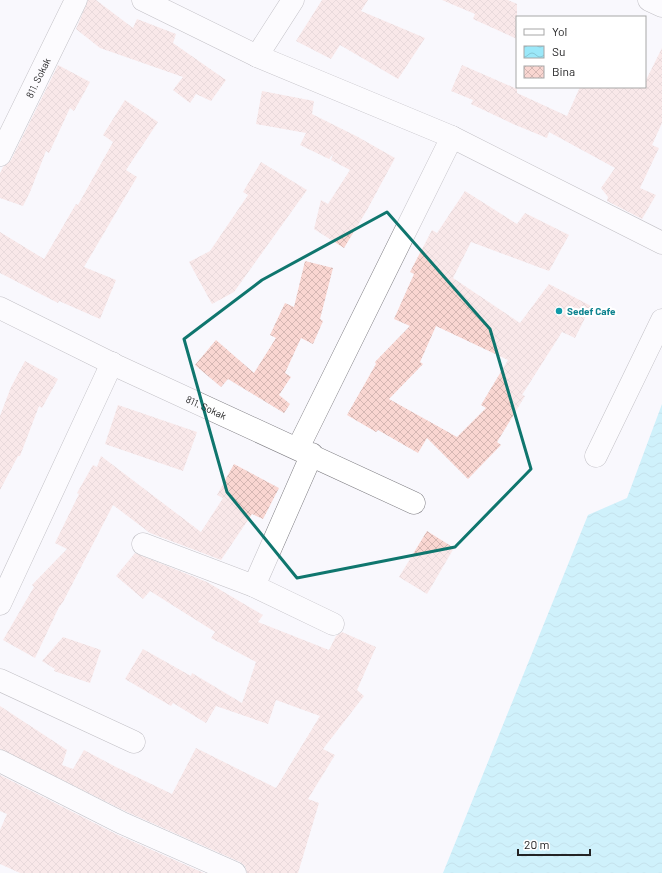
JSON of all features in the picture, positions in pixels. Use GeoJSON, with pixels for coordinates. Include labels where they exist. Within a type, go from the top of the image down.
{"type":"FeatureCollection","features":[{"type":"Feature","properties":{"kind":"street","name":"811. Sokak"},"geometry":{"type":"LineString","coordinates":[[0,156],[76,0]]}},
{"type":"Feature","properties":{"kind":"street"},"geometry":{"type":"LineString","coordinates":[[143,0],[257,56],[452,137],[662,242]]}},
{"type":"Feature","properties":{"kind":"street"},"geometry":{"type":"LineString","coordinates":[[257,56],[293,0]]}},
{"type":"Feature","properties":{"kind":"street"},"geometry":{"type":"LineString","coordinates":[[649,0],[662,6]]}},
{"type":"Feature","properties":{"kind":"street"},"geometry":{"type":"LineString","coordinates":[[254,586],[305,451],[452,137]]}},
{"type":"Feature","properties":{"kind":"street","name":"811. Sokak"},"geometry":{"type":"LineString","coordinates":[[0,308],[112,363],[305,451],[414,503]]}},
{"type":"Feature","properties":{"kind":"street"},"geometry":{"type":"LineString","coordinates":[[596,456],[662,320]]}},
{"type":"Feature","properties":{"kind":"street"},"geometry":{"type":"LineString","coordinates":[[0,604],[112,363]]}},
{"type":"Feature","properties":{"kind":"street"},"geometry":{"type":"LineString","coordinates":[[143,544],[254,586],[334,624]]}},
{"type":"Feature","properties":{"kind":"street"},"geometry":{"type":"LineString","coordinates":[[0,680],[134,742]]}},
{"type":"Feature","properties":{"kind":"street"},"geometry":{"type":"LineString","coordinates":[[0,762],[122,823],[236,873]]}},
{"type":"Feature","properties":{"kind":"highlighted area"},"geometry":{"type":"Polygon","coordinates":[[[387,212],[490,329],[531,469],[455,547],[297,578],[227,492],[184,339],[262,280],[387,212]]]}},
{"type":"Feature","properties":{"kind":"water"},"geometry":{"type":"Polygon","coordinates":[[[662,404],[662,873],[443,873],[588,515],[627,498],[662,404]]]}},
{"type":"Feature","properties":{"kind":"building"},"geometry":{"type":"Polygon","coordinates":[[[88,0],[96,0],[133,28],[137,19],[176,34],[173,43],[226,80],[211,101],[196,94],[190,103],[173,90],[183,77],[100,48],[76,29],[88,0]]]}},
{"type":"Feature","properties":{"kind":"building"},"geometry":{"type":"Polygon","coordinates":[[[322,0],[368,0],[361,11],[425,38],[398,79],[340,45],[331,59],[296,41],[322,0]]]}},
{"type":"Feature","properties":{"kind":"building"},"geometry":{"type":"Polygon","coordinates":[[[442,0],[508,0],[517,4],[516,39],[473,19],[475,14],[442,0]]]}},
{"type":"Feature","properties":{"kind":"building"},"geometry":{"type":"Polygon","coordinates":[[[662,48],[662,123],[652,145],[659,148],[640,188],[656,195],[642,219],[607,201],[608,197],[601,188],[615,168],[549,132],[547,138],[513,124],[471,104],[473,100],[451,91],[462,65],[517,89],[517,93],[567,116],[580,88],[646,88],[646,80],[662,48]]]}},
{"type":"Feature","properties":{"kind":"building"},"geometry":{"type":"Polygon","coordinates":[[[58,65],[90,82],[74,111],[70,108],[49,153],[46,151],[23,206],[0,198],[0,173],[3,167],[11,160],[58,65]]]}},
{"type":"Feature","properties":{"kind":"building"},"geometry":{"type":"Polygon","coordinates":[[[262,91],[314,101],[312,114],[358,137],[395,158],[367,210],[344,248],[314,229],[321,200],[328,204],[350,170],[331,160],[333,154],[329,159],[300,145],[306,133],[256,124],[262,91]]]}},
{"type":"Feature","properties":{"kind":"building"},"geometry":{"type":"Polygon","coordinates":[[[125,100],[158,122],[126,170],[137,177],[84,267],[116,280],[100,319],[59,301],[58,303],[0,273],[0,232],[44,259],[76,204],[78,205],[113,142],[103,135],[125,100]]]}},
{"type":"Feature","properties":{"kind":"building"},"geometry":{"type":"Polygon","coordinates":[[[261,162],[307,190],[234,292],[212,304],[189,262],[210,251],[248,195],[243,192],[261,162]]]}},
{"type":"Feature","properties":{"kind":"building"},"geometry":{"type":"Polygon","coordinates":[[[465,191],[517,224],[525,213],[569,235],[549,271],[471,242],[453,278],[520,323],[549,284],[591,306],[575,338],[562,332],[522,395],[525,396],[497,442],[501,445],[468,479],[427,438],[418,453],[378,430],[376,432],[347,415],[376,364],[375,362],[410,326],[394,319],[414,274],[410,272],[432,230],[437,233],[465,191]],[[436,326],[420,362],[423,364],[389,399],[457,437],[486,408],[481,405],[508,360],[436,326]]]}},
{"type":"Feature","properties":{"kind":"building"},"geometry":{"type":"Polygon","coordinates":[[[305,261],[333,268],[320,319],[323,321],[313,344],[301,338],[285,373],[291,377],[279,395],[290,404],[284,413],[228,379],[221,387],[195,365],[216,340],[254,373],[276,338],[270,335],[285,303],[294,307],[305,261]]]}},
{"type":"Feature","properties":{"kind":"building"},"geometry":{"type":"Polygon","coordinates":[[[25,361],[58,379],[42,408],[39,406],[20,456],[18,456],[0,490],[0,416],[11,387],[25,361]]]}},
{"type":"Feature","properties":{"kind":"building"},"geometry":{"type":"Polygon","coordinates":[[[118,405],[197,432],[183,471],[105,444],[118,405]]]}},
{"type":"Feature","properties":{"kind":"building"},"geometry":{"type":"Polygon","coordinates":[[[101,456],[201,532],[223,498],[217,495],[234,464],[279,488],[263,519],[252,514],[221,560],[150,533],[113,505],[59,607],[35,658],[3,640],[34,587],[32,585],[67,549],[55,543],[79,494],[77,493],[93,465],[97,467],[101,456]]]}},
{"type":"Feature","properties":{"kind":"building"},"geometry":{"type":"Polygon","coordinates":[[[427,531],[454,548],[427,594],[399,577],[427,531]]]}},
{"type":"Feature","properties":{"kind":"building"},"geometry":{"type":"Polygon","coordinates":[[[135,553],[207,582],[263,615],[258,622],[329,650],[336,636],[342,632],[376,647],[357,690],[364,696],[323,749],[335,755],[308,799],[319,803],[298,873],[247,873],[245,866],[240,862],[127,812],[0,749],[0,706],[67,750],[62,765],[73,769],[84,750],[172,794],[196,748],[276,788],[320,716],[276,700],[268,724],[216,706],[206,723],[173,703],[171,706],[125,679],[143,649],[191,676],[192,673],[242,703],[256,662],[211,638],[215,632],[150,591],[143,599],[116,576],[135,553]]]}},
{"type":"Feature","properties":{"kind":"building"},"geometry":{"type":"Polygon","coordinates":[[[63,637],[101,650],[90,683],[54,671],[55,669],[42,661],[63,637]]]}},
{"type":"Feature","properties":{"kind":"building"},"geometry":{"type":"Polygon","coordinates":[[[0,775],[116,834],[204,873],[20,873],[0,864],[0,830],[7,814],[0,811],[0,775]]]}},
{"type":"Feature","properties":{"kind":"place","name":"Sedef Cafe"},"geometry":{"type":"Point","coordinates":[559,311]}}]}
